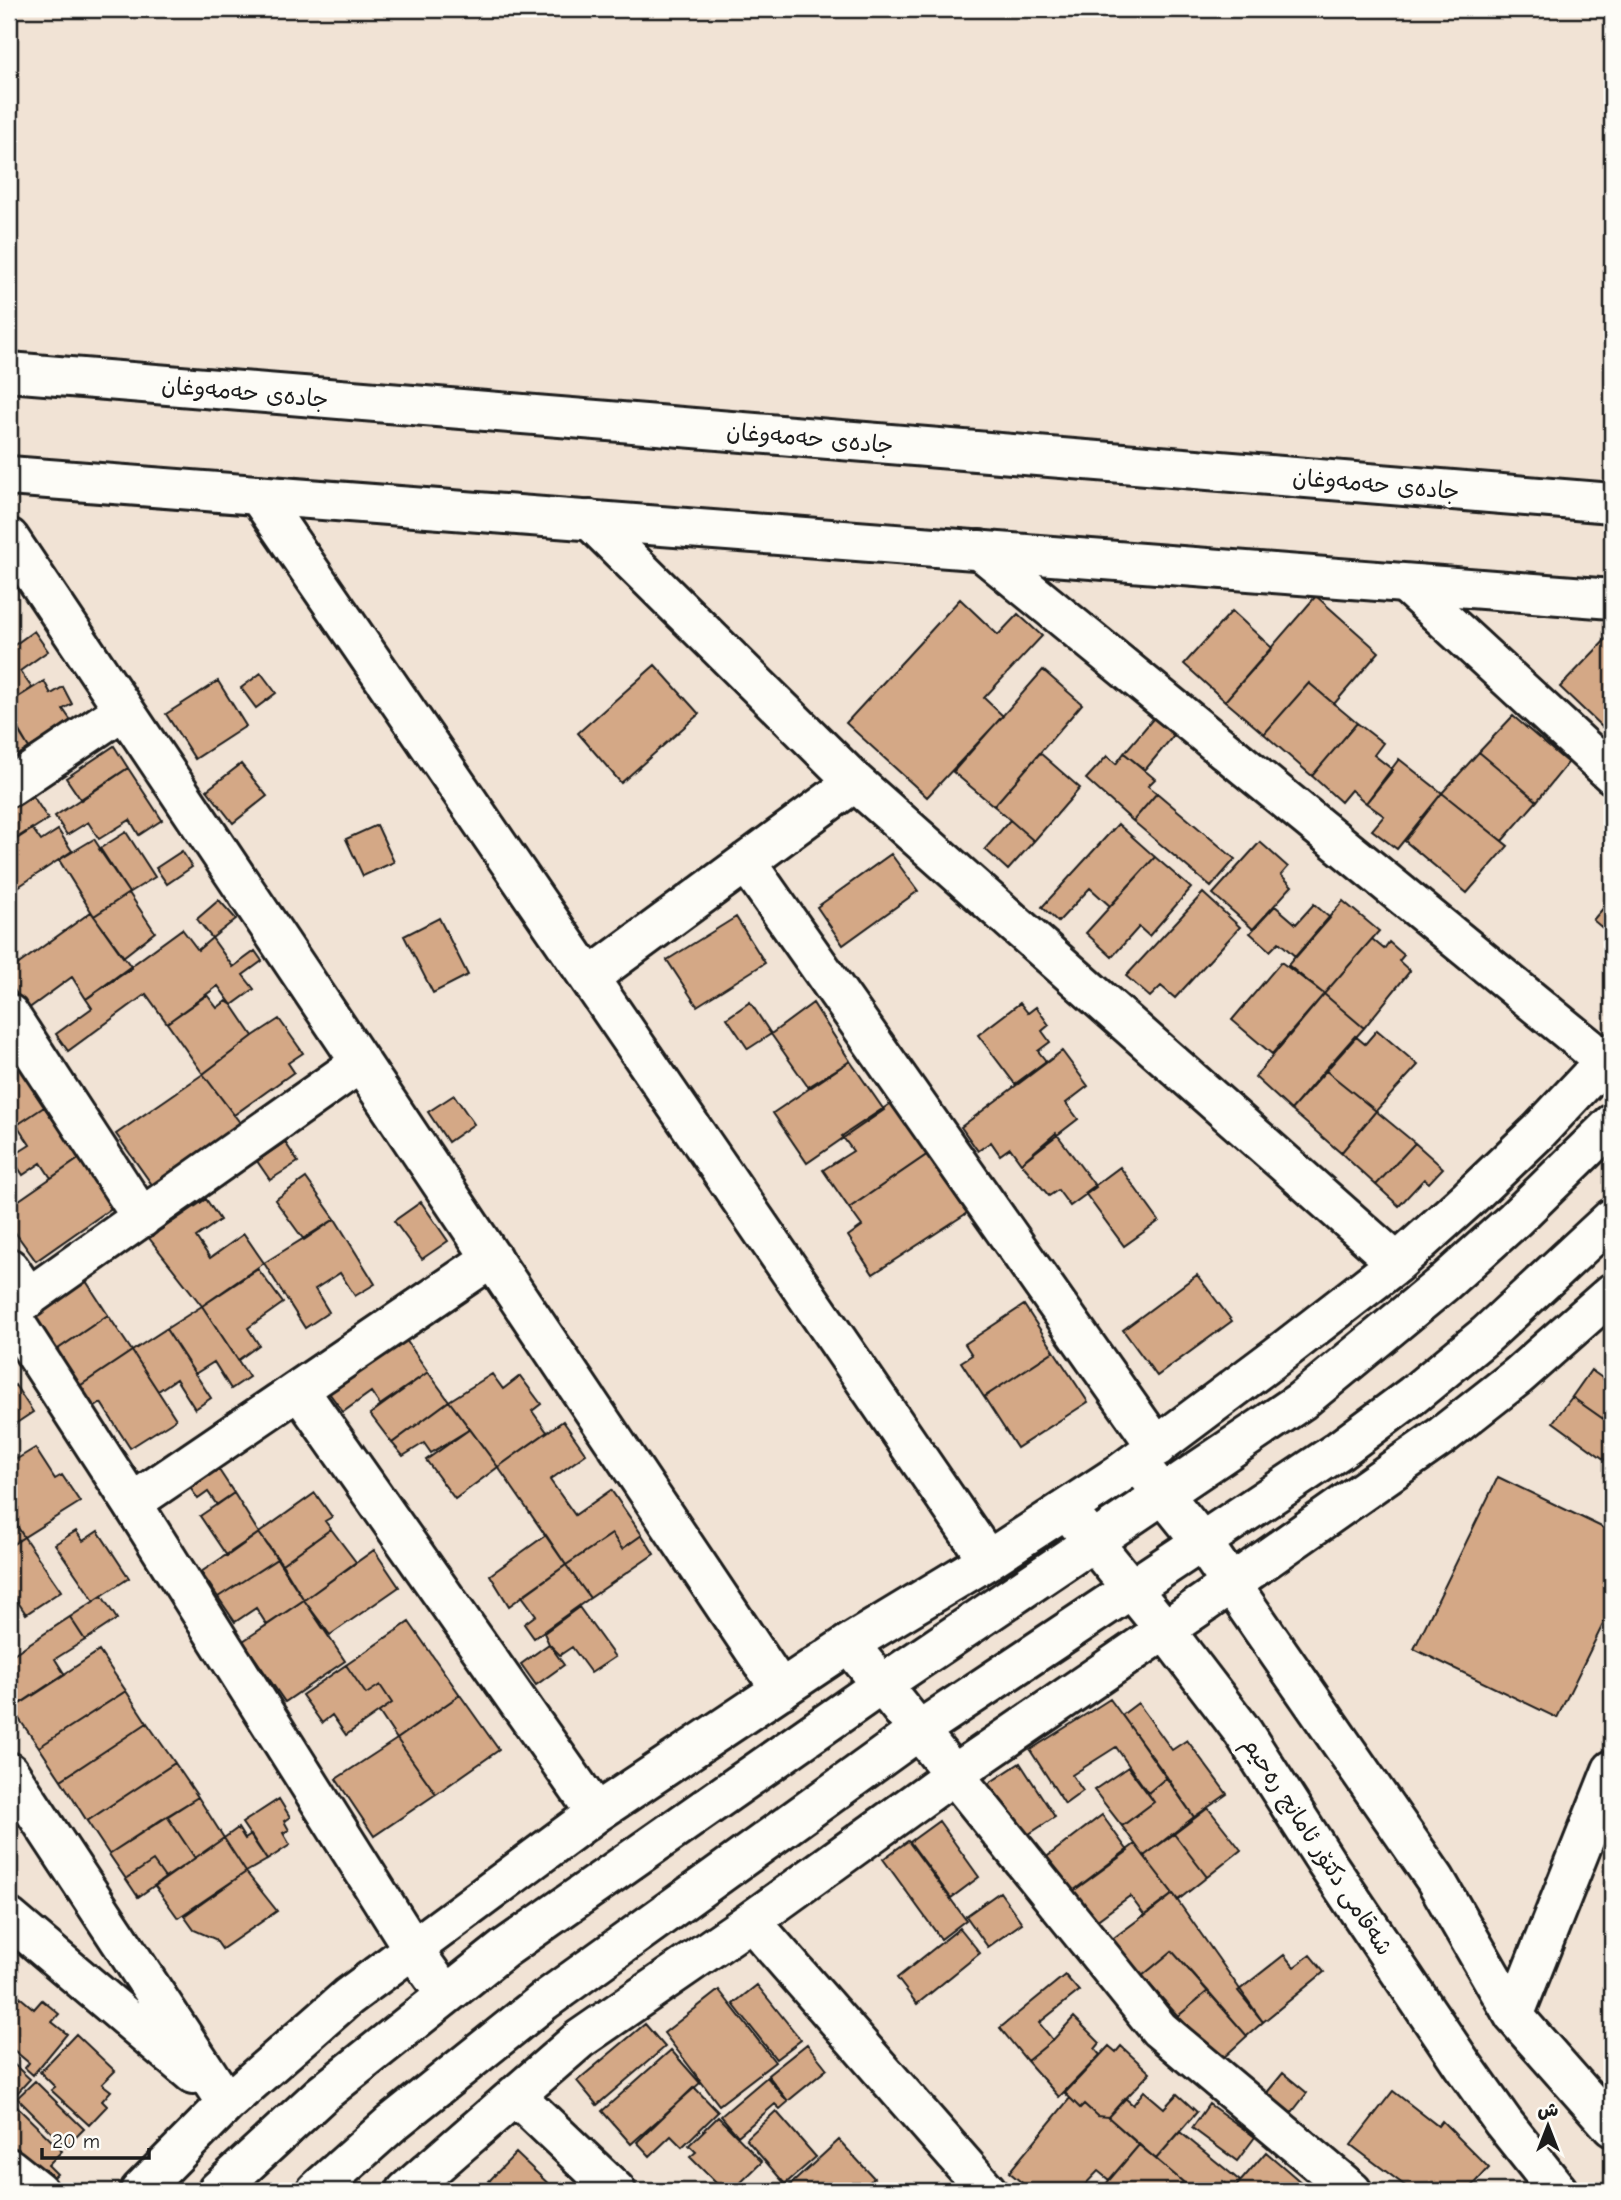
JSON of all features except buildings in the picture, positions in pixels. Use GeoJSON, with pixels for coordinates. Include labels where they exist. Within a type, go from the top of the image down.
{"type":"FeatureCollection","features":[{"type":"Feature","properties":{"kind":"street","name":"جادەی حەمەوغان"},"geometry":{"type":"LineString","coordinates":[[9,372],[1612,503]]}},
{"type":"Feature","properties":{"kind":"street"},"geometry":{"type":"LineString","coordinates":[[9,476],[1612,599]]}},
{"type":"Feature","properties":{"kind":"street"},"geometry":{"type":"LineString","coordinates":[[258,495],[988,1560]]}},
{"type":"Feature","properties":{"kind":"street"},"geometry":{"type":"LineString","coordinates":[[590,520],[855,782],[1397,1263]]}},
{"type":"Feature","properties":{"kind":"street"},"geometry":{"type":"LineString","coordinates":[[9,538],[781,1690]]}},
{"type":"Feature","properties":{"kind":"street"},"geometry":{"type":"LineString","coordinates":[[140,2191],[227,2103],[348,1997],[596,1813],[849,1644],[1067,1509],[1147,1454],[1397,1263],[1539,1131],[1609,1057],[980,550]]}},
{"type":"Feature","properties":{"kind":"street"},"geometry":{"type":"LineString","coordinates":[[1406,584],[1612,774]]}},
{"type":"Feature","properties":{"kind":"street"},"geometry":{"type":"LineString","coordinates":[[9,787],[123,710]]}},
{"type":"Feature","properties":{"kind":"street"},"geometry":{"type":"LineString","coordinates":[[589,978],[855,782]]}},
{"type":"Feature","properties":{"kind":"street"},"geometry":{"type":"LineString","coordinates":[[746,862],[1147,1454],[1163,1493],[1202,1542],[1435,1879],[1514,2015],[1612,2127]]}},
{"type":"Feature","properties":{"kind":"street"},"geometry":{"type":"LineString","coordinates":[[9,1014],[142,1218]]}},
{"type":"Feature","properties":{"kind":"street"},"geometry":{"type":"LineString","coordinates":[[360,1063],[142,1218],[14,1298],[132,1503],[413,1949],[445,1994]]}},
{"type":"Feature","properties":{"kind":"street"},"geometry":{"type":"LineString","coordinates":[[217,2191],[322,2094],[504,1949],[881,1685],[1301,1401],[1374,1342],[1515,1219],[1612,1124]]}},
{"type":"Feature","properties":{"kind":"street"},"geometry":{"type":"LineString","coordinates":[[316,2191],[403,2114],[544,2001],[918,1731],[1338,1451],[1413,1395],[1486,1335],[1612,1218]]}},
{"type":"Feature","properties":{"kind":"street"},"geometry":{"type":"LineString","coordinates":[[132,1503],[492,1258]]}},
{"type":"Feature","properties":{"kind":"street"},"geometry":{"type":"LineString","coordinates":[[406,2191],[580,2039],[751,1922],[953,1775],[1443,1435],[1518,1376],[1612,1293]]}},
{"type":"Feature","properties":{"kind":"street"},"geometry":{"type":"LineString","coordinates":[[299,1390],[596,1813]]}},
{"type":"Feature","properties":{"kind":"street","name":"شەقامی دکتۆر ئامانج رەحیم"},"geometry":{"type":"LineString","coordinates":[[1067,1509],[1243,1732],[1326,1862],[1469,2074],[1558,2191]]}},
{"type":"Feature","properties":{"kind":"street"},"geometry":{"type":"LineString","coordinates":[[849,1644],[1159,2029],[1352,2191]]}},
{"type":"Feature","properties":{"kind":"street"},"geometry":{"type":"LineString","coordinates":[[1514,2015],[1612,1770]]}},
{"type":"Feature","properties":{"kind":"street"},"geometry":{"type":"LineString","coordinates":[[9,1772],[227,2103]]}},
{"type":"Feature","properties":{"kind":"street"},"geometry":{"type":"LineString","coordinates":[[751,1922],[987,2191]]}},
{"type":"Feature","properties":{"kind":"street"},"geometry":{"type":"LineString","coordinates":[[13,1931],[227,2103]]}},
{"type":"Feature","properties":{"kind":"street"},"geometry":{"type":"LineString","coordinates":[[515,2095],[617,2191]]}},
{"type":"Feature","properties":{"kind":"street"},"geometry":{"type":"LineString","coordinates":[[9,2168],[38,2191]]}}]}
